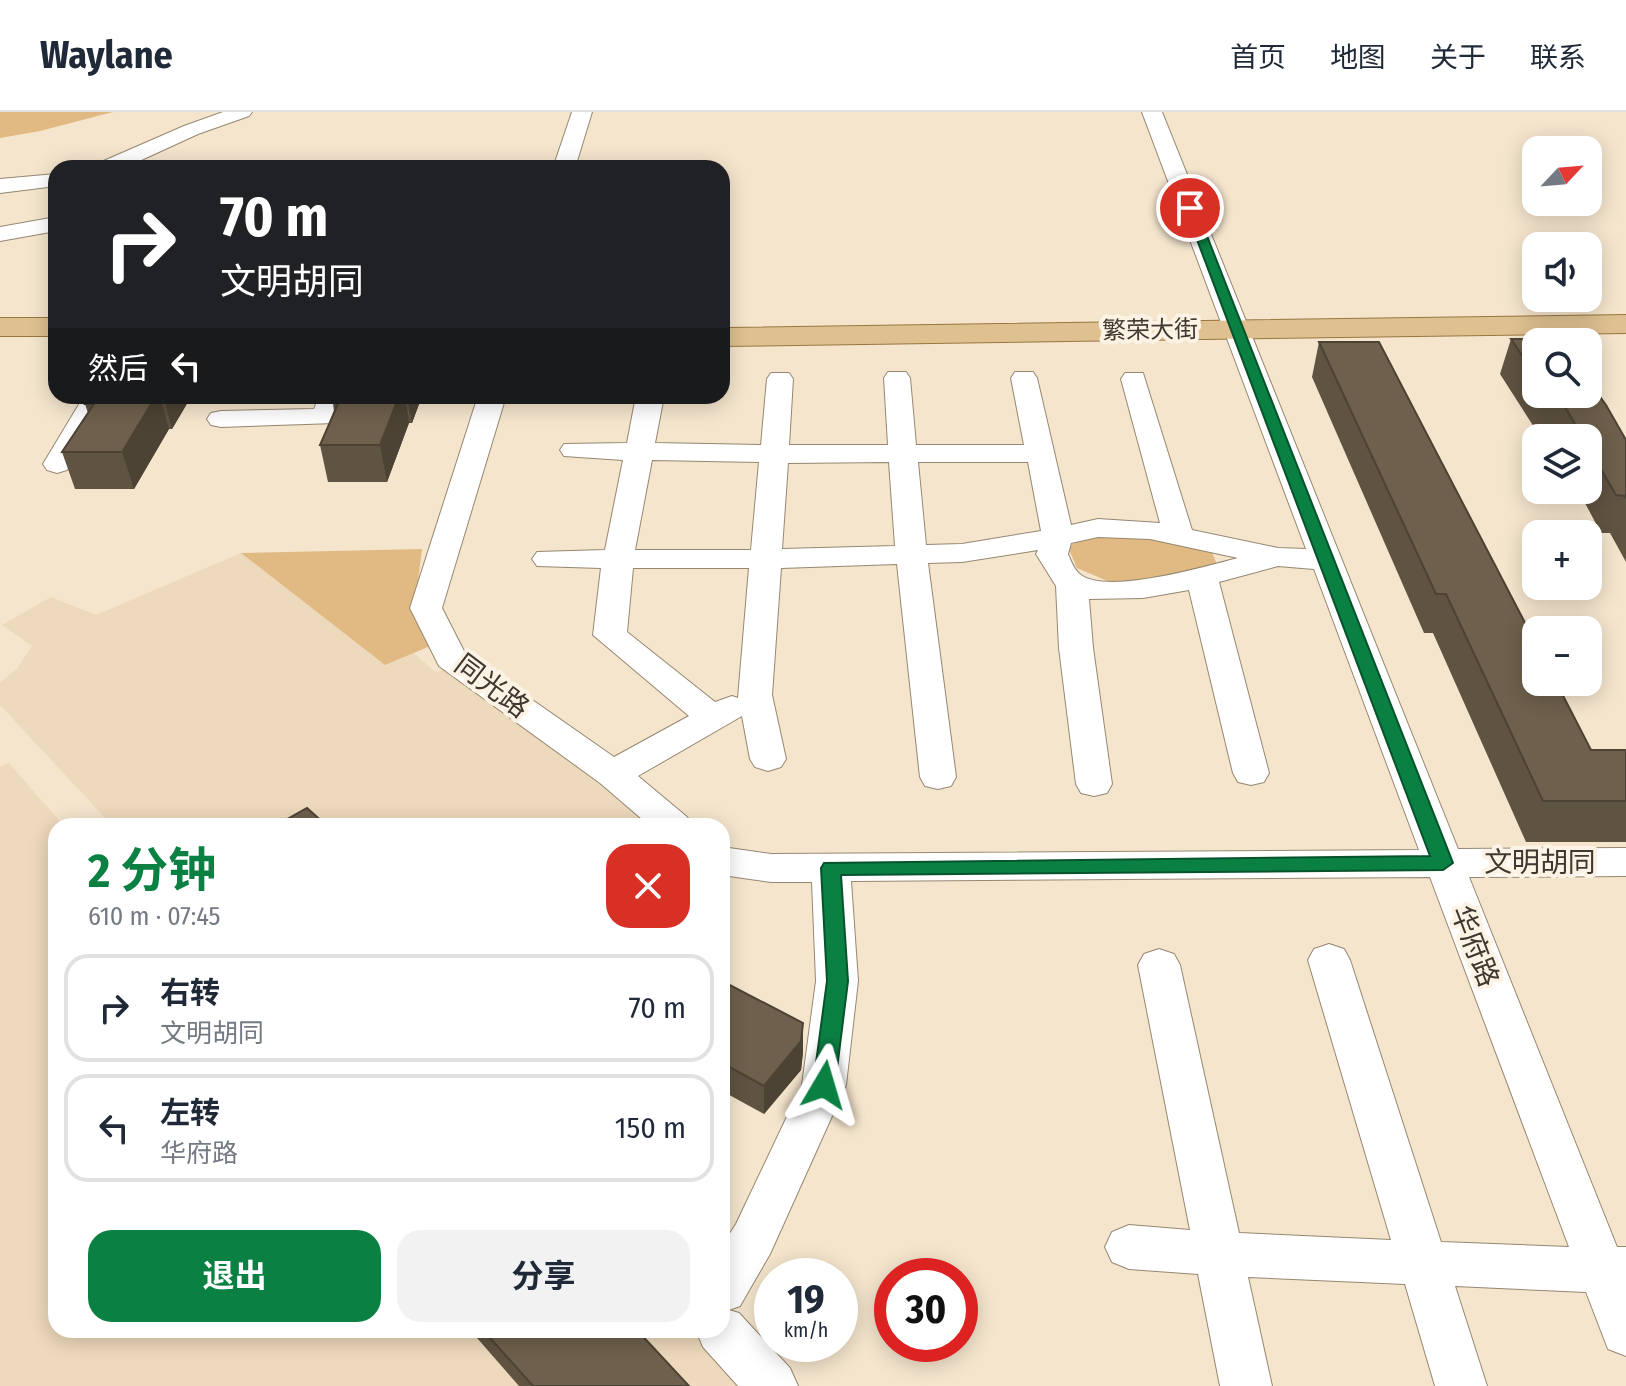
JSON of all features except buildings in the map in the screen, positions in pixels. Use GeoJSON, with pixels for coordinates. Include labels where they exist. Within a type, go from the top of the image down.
{"type":"FeatureCollection","features":[{"type":"Feature","properties":{"kind":"main road","name":"繁荣大街"},"geometry":{"type":"LineString","coordinates":[[730,337],[1626,308]]}},
{"type":"Feature","properties":{"kind":"main road","name":"繁荣大街"},"geometry":{"type":"LineString","coordinates":[[730,320],[1626,324]]}},
{"type":"Feature","properties":{"kind":"main road"},"geometry":{"type":"LineString","coordinates":[[0,327],[48,327]]}},
{"type":"Feature","properties":{"kind":"main road"},"geometry":{"type":"LineString","coordinates":[[0,343],[48,343]]}},
{"type":"Feature","properties":{"kind":"street"},"geometry":{"type":"LineString","coordinates":[[125,160],[191,130],[242,112]]}},
{"type":"Feature","properties":{"kind":"street"},"geometry":{"type":"LineString","coordinates":[[567,160],[582,112]]}},
{"type":"Feature","properties":{"kind":"street","name":"华府路"},"geometry":{"type":"LineString","coordinates":[[1152,112],[1443,863],[1614,1269],[1626,1332]]}},
{"type":"Feature","properties":{"kind":"street"},"geometry":{"type":"LineString","coordinates":[[0,186],[48,181]]}},
{"type":"Feature","properties":{"kind":"street"},"geometry":{"type":"LineString","coordinates":[[0,234],[48,225]]}},
{"type":"Feature","properties":{"kind":"street"},"geometry":{"type":"LineString","coordinates":[[897,378],[911,554],[938,777]]}},
{"type":"Feature","properties":{"kind":"street"},"geometry":{"type":"LineString","coordinates":[[1024,378],[1058,537],[1052,554],[1062,574],[1072,584],[1095,591],[1152,589],[1278,557]]}},
{"type":"Feature","properties":{"kind":"street"},"geometry":{"type":"LineString","coordinates":[[768,759],[755,695],[780,379]]}},
{"type":"Feature","properties":{"kind":"street"},"geometry":{"type":"LineString","coordinates":[[1134,379],[1179,536]]}},
{"type":"Feature","properties":{"kind":"street"},"geometry":{"type":"LineString","coordinates":[[57,464],[93,404]]}},
{"type":"Feature","properties":{"kind":"street"},"geometry":{"type":"LineString","coordinates":[[221,419],[325,417],[330,404]]}},
{"type":"Feature","properties":{"kind":"street","name":"同光路"},"geometry":{"type":"LineString","coordinates":[[490,404],[426,608],[451,659],[613,774],[665,818]]}},
{"type":"Feature","properties":{"kind":"street"},"geometry":{"type":"LineString","coordinates":[[649,404],[618,560],[610,635],[712,717]]}},
{"type":"Feature","properties":{"kind":"street"},"geometry":{"type":"LineString","coordinates":[[574,450],[903,455],[1041,453]]}},
{"type":"Feature","properties":{"kind":"street"},"geometry":{"type":"LineString","coordinates":[[548,559],[766,559],[962,553],[1098,528],[1179,536],[1278,557],[1327,560]]}},
{"type":"Feature","properties":{"kind":"street"},"geometry":{"type":"LineString","coordinates":[[1201,575],[1251,773]]}},
{"type":"Feature","properties":{"kind":"street"},"geometry":{"type":"LineString","coordinates":[[1072,584],[1076,648],[1094,784]]}},
{"type":"Feature","properties":{"kind":"street"},"geometry":{"type":"LineString","coordinates":[[613,774],[755,695]]}},
{"type":"Feature","properties":{"kind":"street","name":"文明胡同"},"geometry":{"type":"LineString","coordinates":[[730,862],[771,868],[831,868],[1626,862]]}},
{"type":"Feature","properties":{"kind":"street"},"geometry":{"type":"LineString","coordinates":[[730,1277],[753,1239],[824,1085],[837,981],[831,868]]}},
{"type":"Feature","properties":{"kind":"street"},"geometry":{"type":"LineString","coordinates":[[1329,960],[1461,1386]]}},
{"type":"Feature","properties":{"kind":"street"},"geometry":{"type":"LineString","coordinates":[[1159,965],[1246,1386]]}},
{"type":"Feature","properties":{"kind":"street"},"geometry":{"type":"LineString","coordinates":[[1129,1247],[1218,1254],[1614,1269]]}},
{"type":"Feature","properties":{"kind":"street"},"geometry":{"type":"LineString","coordinates":[[728,1338],[772,1386]]}},
{"type":"Feature","properties":{"kind":"shaded area"},"geometry":{"type":"Polygon","coordinates":[[[0,112],[113,112],[0,138],[0,112]]]}},
{"type":"Feature","properties":{"kind":"shaded area"},"geometry":{"type":"Polygon","coordinates":[[[1092,533],[1146,538],[1211,550],[1218,567],[1152,580],[1112,583],[1077,568],[1068,547],[1092,533]]]}},
{"type":"Feature","properties":{"kind":"shaded area"},"geometry":{"type":"Polygon","coordinates":[[[422,549],[415,605],[435,644],[385,665],[241,553],[422,549]]]}},
{"type":"Feature","properties":{"kind":"shaded area"},"geometry":{"type":"Polygon","coordinates":[[[241,553],[385,665],[414,653],[436,673],[447,667],[653,818],[105,818],[0,705],[0,682],[16,670],[32,646],[2,625],[51,597],[96,615],[241,553]]]}},
{"type":"Feature","properties":{"kind":"shaded area"},"geometry":{"type":"Polygon","coordinates":[[[9,763],[57,818],[48,818],[48,1338],[728,1338],[770,1386],[0,1386],[0,767],[9,763]]]}},
{"type":"Feature","properties":{"kind":"route"},"geometry":{"type":"LineString","coordinates":[[824,1085],[837,981],[831,868],[1443,863],[1190,208]]}}]}
